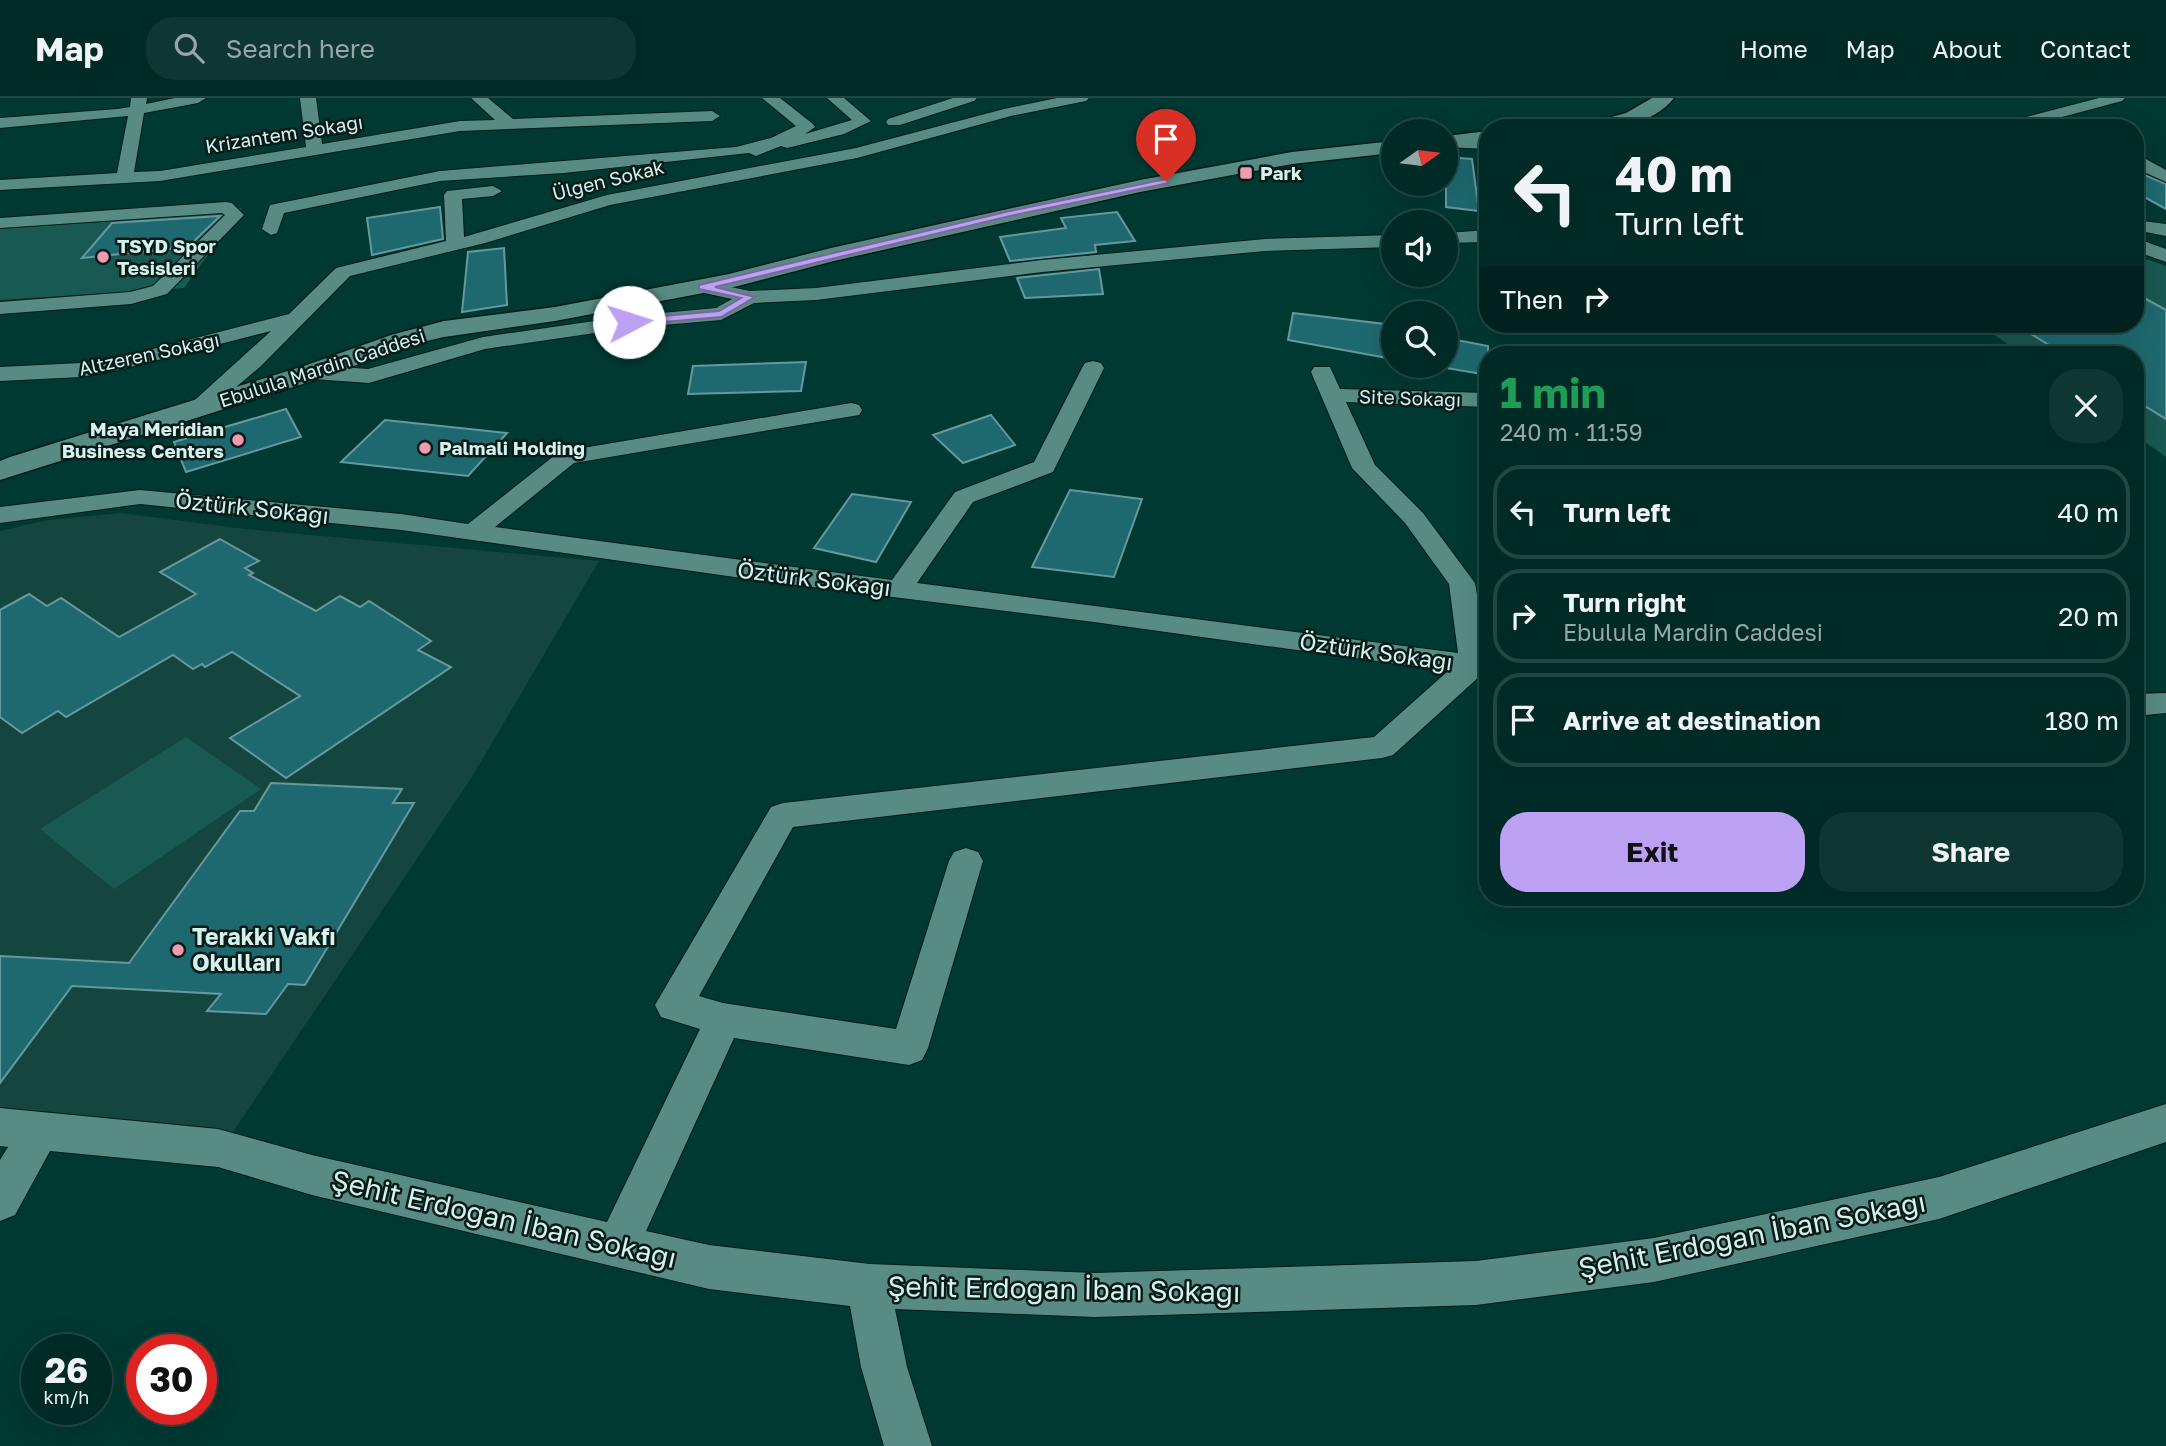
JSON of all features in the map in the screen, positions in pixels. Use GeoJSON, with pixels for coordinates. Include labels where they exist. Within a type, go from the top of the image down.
{"type":"FeatureCollection","features":[{"type":"Feature","properties":{"kind":"street"},"geometry":{"type":"LineString","coordinates":[[0,123],[117,114],[139,104],[198,98]]}},
{"type":"Feature","properties":{"kind":"street"},"geometry":{"type":"LineString","coordinates":[[308,98],[315,151]]}},
{"type":"Feature","properties":{"kind":"street"},"geometry":{"type":"LineString","coordinates":[[479,98],[509,124]]}},
{"type":"Feature","properties":{"kind":"street"},"geometry":{"type":"LineString","coordinates":[[750,154],[807,127],[770,98]]}},
{"type":"Feature","properties":{"kind":"street"},"geometry":{"type":"LineString","coordinates":[[455,244],[453,195],[609,179],[811,143],[910,117],[969,98]]}},
{"type":"Feature","properties":{"kind":"street","name":"Ülgen Sokak"},"geometry":{"type":"LineString","coordinates":[[197,408],[252,362],[343,272],[455,244],[607,200],[857,153],[1027,103],[1081,98]]}},
{"type":"Feature","properties":{"kind":"street"},"geometry":{"type":"LineString","coordinates":[[1626,119],[1665,98]]}},
{"type":"Feature","properties":{"kind":"street"},"geometry":{"type":"LineString","coordinates":[[2036,119],[2117,98]]}},
{"type":"Feature","properties":{"kind":"street"},"geometry":{"type":"LineString","coordinates":[[698,155],[750,154],[838,131],[863,121],[824,100],[784,109]]}},
{"type":"Feature","properties":{"kind":"street","name":"Krizantem Sokağı"},"geometry":{"type":"LineString","coordinates":[[575,122],[643,102],[663,118]]}},
{"type":"Feature","properties":{"kind":"street"},"geometry":{"type":"LineString","coordinates":[[125,178],[139,104]]}},
{"type":"Feature","properties":{"kind":"street","name":"Krizantem Sokağı"},"geometry":{"type":"LineString","coordinates":[[0,186],[160,176],[460,126],[712,116]]}},
{"type":"Feature","properties":{"kind":"street"},"geometry":{"type":"LineString","coordinates":[[857,153],[856,139],[915,120],[910,117]]}},
{"type":"Feature","properties":{"kind":"street"},"geometry":{"type":"LineString","coordinates":[[1458,141],[1479,138]]}},
{"type":"Feature","properties":{"kind":"street"},"geometry":{"type":"LineString","coordinates":[[271,229],[276,209],[440,176],[736,152],[774,142]]}},
{"type":"Feature","properties":{"kind":"street"},"geometry":{"type":"LineString","coordinates":[[1458,143],[1479,144]]}},
{"type":"Feature","properties":{"kind":"street","name":"Ebulula Mardin Caddesi"},"geometry":{"type":"LineString","coordinates":[[0,471],[313,372],[400,340],[444,330],[555,314],[702,287],[869,246],[1140,186],[1292,158],[1381,148]]}},
{"type":"Feature","properties":{"kind":"street"},"geometry":{"type":"LineString","coordinates":[[2144,154],[2156,152]]}},
{"type":"Feature","properties":{"kind":"street"},"geometry":{"type":"LineString","coordinates":[[2144,166],[2166,177]]}},
{"type":"Feature","properties":{"kind":"street"},"geometry":{"type":"LineString","coordinates":[[0,223],[226,207],[235,215],[160,290],[131,298],[0,308]]}},
{"type":"Feature","properties":{"kind":"street"},"geometry":{"type":"LineString","coordinates":[[2144,226],[2166,230]]}},
{"type":"Feature","properties":{"kind":"street"},"geometry":{"type":"LineString","coordinates":[[1458,237],[1479,236]]}},
{"type":"Feature","properties":{"kind":"street"},"geometry":{"type":"LineString","coordinates":[[702,287],[750,297],[816,294],[1042,266],[1265,245],[1381,241]]}},
{"type":"Feature","properties":{"kind":"street"},"geometry":{"type":"LineString","coordinates":[[2144,247],[2166,256]]}},
{"type":"Feature","properties":{"kind":"street"},"geometry":{"type":"LineString","coordinates":[[313,372],[369,376],[483,342],[629,322],[721,314],[750,297]]}},
{"type":"Feature","properties":{"kind":"street","name":"Altzeren Sokağı"},"geometry":{"type":"LineString","coordinates":[[0,374],[81,370],[119,364],[295,319]]}},
{"type":"Feature","properties":{"kind":"street"},"geometry":{"type":"LineString","coordinates":[[899,589],[964,497],[1044,467],[1093,368]]}},
{"type":"Feature","properties":{"kind":"street","name":"Site Sokağı"},"geometry":{"type":"LineString","coordinates":[[1479,399],[1327,384],[1364,468],[1414,518],[1462,583],[1479,657]]}},
{"type":"Feature","properties":{"kind":"street"},"geometry":{"type":"LineString","coordinates":[[474,532],[567,457],[851,410]]}},
{"type":"Feature","properties":{"kind":"street"},"geometry":{"type":"LineString","coordinates":[[0,485],[165,419]]}},
{"type":"Feature","properties":{"kind":"street","name":"Öztürk Sokağı"},"geometry":{"type":"LineString","coordinates":[[4,516],[140,497],[401,522],[1479,666]]}},
{"type":"Feature","properties":{"kind":"street"},"geometry":{"type":"LineString","coordinates":[[966,861],[909,1048],[723,1020],[674,1005],[783,816],[1382,747],[1479,668]]}},
{"type":"Feature","properties":{"kind":"street"},"geometry":{"type":"LineString","coordinates":[[2144,704],[2166,703]]}},
{"type":"Feature","properties":{"kind":"street"},"geometry":{"type":"LineString","coordinates":[[617,1247],[723,1020]]}},
{"type":"Feature","properties":{"kind":"street","name":"Şehit Erdoğan İban Sokağı"},"geometry":{"type":"LineString","coordinates":[[20,1129],[218,1149],[312,1175],[709,1267],[870,1286],[1095,1295],[1476,1283],[1654,1260],[1939,1198],[2166,1123]]}},
{"type":"Feature","properties":{"kind":"street"},"geometry":{"type":"LineString","coordinates":[[0,1200],[20,1129]]}},
{"type":"Feature","properties":{"kind":"street"},"geometry":{"type":"LineString","coordinates":[[870,1286],[873,1326],[890,1395],[908,1446]]}},
{"type":"Feature","properties":{"kind":"shaded area","name":"Terakki Vakfı Okulları"},"geometry":{"type":"Polygon","coordinates":[[[121,513],[245,529],[599,561],[472,777],[229,1138],[0,1123],[0,531],[48,520],[121,513]]]}},
{"type":"Feature","properties":{"kind":"green space","name":"TSYD Spor Tesisleri"},"geometry":{"type":"Polygon","coordinates":[[[242,208],[184,288],[0,300],[0,225],[242,208]]]}},
{"type":"Feature","properties":{"kind":"green space"},"geometry":{"type":"Polygon","coordinates":[[[2144,258],[2166,266],[2166,457],[2144,441],[2144,346],[2010,346],[1992,333],[2144,333],[2144,258]]]}},
{"type":"Feature","properties":{"kind":"green space"},"geometry":{"type":"Polygon","coordinates":[[[186,737],[261,789],[114,889],[40,829],[186,737]]]}},
{"type":"Feature","properties":{"kind":"building"},"geometry":{"type":"Polygon","coordinates":[[[1458,158],[1472,159],[1479,211],[1446,207],[1446,196],[1458,196],[1458,158]]]}},
{"type":"Feature","properties":{"kind":"building"},"geometry":{"type":"Polygon","coordinates":[[[2144,175],[2166,184],[2166,209],[2144,197],[2144,175]]]}},
{"type":"Feature","properties":{"kind":"building"},"geometry":{"type":"Polygon","coordinates":[[[440,207],[443,239],[372,255],[367,218],[440,207]]]}},
{"type":"Feature","properties":{"kind":"building"},"geometry":{"type":"Polygon","coordinates":[[[1117,212],[1135,241],[1095,245],[1096,252],[1010,261],[1000,237],[1066,228],[1061,218],[1117,212]]]}},
{"type":"Feature","properties":{"kind":"building"},"geometry":{"type":"Polygon","coordinates":[[[220,216],[188,247],[82,258],[112,223],[220,216]]]}},
{"type":"Feature","properties":{"kind":"building"},"geometry":{"type":"Polygon","coordinates":[[[504,248],[507,305],[462,312],[468,252],[504,248]]]}},
{"type":"Feature","properties":{"kind":"building"},"geometry":{"type":"Polygon","coordinates":[[[1099,269],[1103,294],[1025,298],[1017,278],[1099,269]]]}},
{"type":"Feature","properties":{"kind":"building"},"geometry":{"type":"Polygon","coordinates":[[[2144,298],[2166,310],[2166,419],[2144,406],[2144,346],[2050,346],[2030,333],[2144,333],[2144,298]]]}},
{"type":"Feature","properties":{"kind":"building"},"geometry":{"type":"Polygon","coordinates":[[[1293,313],[1381,324],[1381,357],[1288,340],[1293,313]]]}},
{"type":"Feature","properties":{"kind":"building"},"geometry":{"type":"Polygon","coordinates":[[[1458,340],[1488,346],[1479,346],[1479,374],[1458,370],[1458,340]]]}},
{"type":"Feature","properties":{"kind":"building"},"geometry":{"type":"Polygon","coordinates":[[[806,362],[801,391],[688,394],[693,366],[806,362]]]}},
{"type":"Feature","properties":{"kind":"building","name":"Maya Meridian Business Centers"},"geometry":{"type":"Polygon","coordinates":[[[286,409],[301,437],[186,472],[174,442],[286,409]]]}},
{"type":"Feature","properties":{"kind":"building"},"geometry":{"type":"Polygon","coordinates":[[[991,415],[1015,445],[963,463],[933,435],[991,415]]]}},
{"type":"Feature","properties":{"kind":"building","name":"Palmali Holding"},"geometry":{"type":"Polygon","coordinates":[[[385,420],[507,433],[468,476],[341,462],[385,420]]]}},
{"type":"Feature","properties":{"kind":"building"},"geometry":{"type":"Polygon","coordinates":[[[1070,490],[1142,499],[1114,577],[1032,567],[1070,490]]]}},
{"type":"Feature","properties":{"kind":"building"},"geometry":{"type":"Polygon","coordinates":[[[852,494],[911,502],[876,562],[814,548],[852,494]]]}},
{"type":"Feature","properties":{"kind":"building"},"geometry":{"type":"Polygon","coordinates":[[[220,539],[259,561],[245,568],[253,573],[249,575],[316,611],[340,596],[360,607],[369,601],[431,641],[418,650],[451,667],[286,778],[230,738],[300,696],[232,652],[205,667],[202,664],[193,669],[173,655],[66,717],[58,711],[22,733],[0,717],[0,610],[29,594],[47,606],[61,598],[119,637],[196,594],[160,572],[220,539]]]}},
{"type":"Feature","properties":{"kind":"building"},"geometry":{"type":"Polygon","coordinates":[[[271,783],[402,789],[393,803],[414,803],[305,985],[288,984],[266,1014],[207,1011],[221,994],[72,986],[0,1083],[0,956],[129,963],[240,811],[254,811],[271,783]]]}},
{"type":"Feature","properties":{"kind":"place","name":"Park"},"geometry":{"type":"Point","coordinates":[1246,173]}},
{"type":"Feature","properties":{"kind":"place","name":"TSYD Spor Tesisleri"},"geometry":{"type":"Point","coordinates":[103,257]}},
{"type":"Feature","properties":{"kind":"place","name":"Maya Meridian Business Centers"},"geometry":{"type":"Point","coordinates":[238,440]}},
{"type":"Feature","properties":{"kind":"place","name":"Palmali Holding"},"geometry":{"type":"Point","coordinates":[425,448]}},
{"type":"Feature","properties":{"kind":"place","name":"Terakki Vakfı Okulları"},"geometry":{"type":"Point","coordinates":[178,950]}},
{"type":"Feature","properties":{"kind":"route"},"geometry":{"type":"LineString","coordinates":[[629,322],[721,314],[750,297],[702,287],[1010,214],[1166,181]]}}]}
